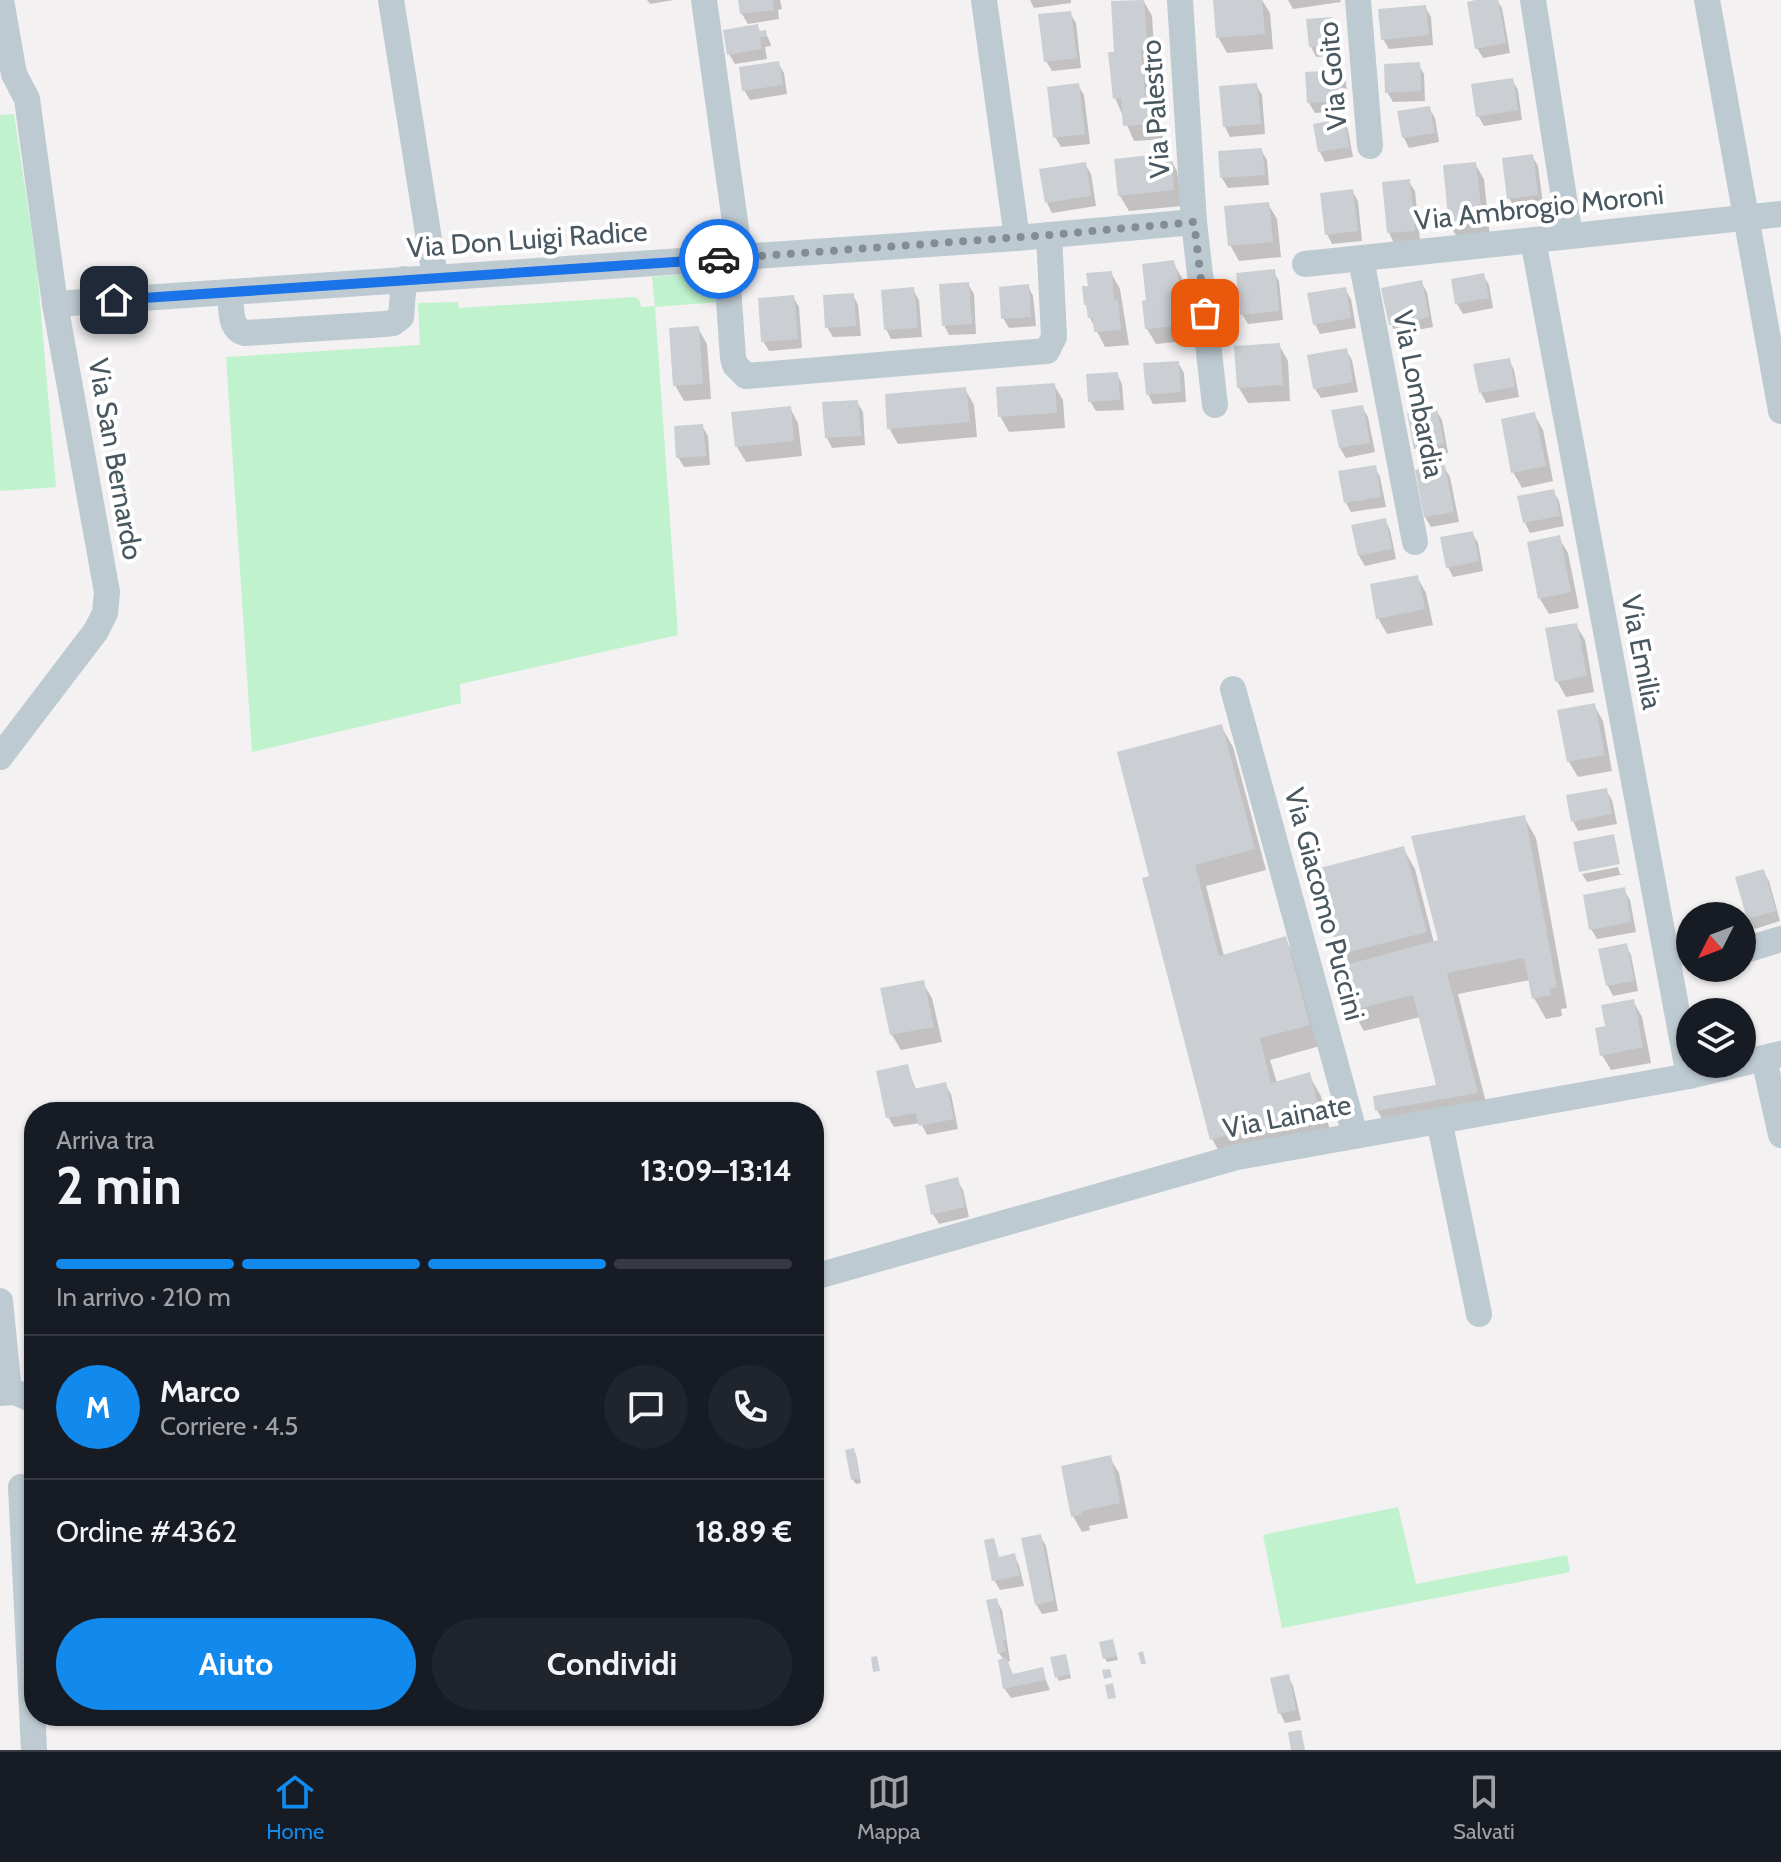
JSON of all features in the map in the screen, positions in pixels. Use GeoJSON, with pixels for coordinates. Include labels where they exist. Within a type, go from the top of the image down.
{"type":"FeatureCollection","features":[{"type":"Feature","properties":{"kind":"street","name":"Via San Bernardo"},"geometry":{"type":"LineString","coordinates":[[0,757],[96,631],[105,613],[107,592],[55,304],[27,99],[7,73],[1,0]]}},
{"type":"Feature","properties":{"kind":"street"},"geometry":{"type":"LineString","coordinates":[[391,0],[435,277]]}},
{"type":"Feature","properties":{"kind":"street"},"geometry":{"type":"LineString","coordinates":[[704,0],[733,258],[733,358],[741,373],[746,376],[1047,351],[1054,337],[1049,235]]}},
{"type":"Feature","properties":{"kind":"street"},"geometry":{"type":"LineString","coordinates":[[984,0],[1017,238]]}},
{"type":"Feature","properties":{"kind":"street","name":"Via Palestro"},"geometry":{"type":"LineString","coordinates":[[1180,0],[1194,222],[1215,405]]}},
{"type":"Feature","properties":{"kind":"street","name":"Via Goito"},"geometry":{"type":"LineString","coordinates":[[1358,0],[1370,146]]}},
{"type":"Feature","properties":{"kind":"street"},"geometry":{"type":"LineString","coordinates":[[1533,0],[1570,236]]}},
{"type":"Feature","properties":{"kind":"street"},"geometry":{"type":"LineString","coordinates":[[1707,0],[1781,411]]}},
{"type":"Feature","properties":{"kind":"street","name":"Via Ambrogio Moroni"},"geometry":{"type":"LineString","coordinates":[[1305,264],[1781,214]]}},
{"type":"Feature","properties":{"kind":"street","name":"Via Don Luigi Radice"},"geometry":{"type":"LineString","coordinates":[[55,304],[1017,238],[1194,222]]}},
{"type":"Feature","properties":{"kind":"street","name":"Via Emilia"},"geometry":{"type":"LineString","coordinates":[[1533,240],[1676,950]]}},
{"type":"Feature","properties":{"kind":"street","name":"Via Lombardia"},"geometry":{"type":"LineString","coordinates":[[1361,259],[1415,542]]}},
{"type":"Feature","properties":{"kind":"street"},"geometry":{"type":"LineString","coordinates":[[230,292],[234,326],[245,333],[385,324],[401,317],[404,279]]}},
{"type":"Feature","properties":{"kind":"street","name":"Via Giacomo Puccini"},"geometry":{"type":"LineString","coordinates":[[1233,689],[1355,1135]]}},
{"type":"Feature","properties":{"kind":"street"},"geometry":{"type":"LineString","coordinates":[[1756,947],[1781,939]]}},
{"type":"Feature","properties":{"kind":"street"},"geometry":{"type":"LineString","coordinates":[[1773,1057],[1781,1135]]}},
{"type":"Feature","properties":{"kind":"street","name":"Via Lainate"},"geometry":{"type":"LineString","coordinates":[[824,1274],[1237,1157],[1678,1078]]}},
{"type":"Feature","properties":{"kind":"street"},"geometry":{"type":"LineString","coordinates":[[1439,1120],[1479,1314]]}},
{"type":"Feature","properties":{"kind":"street"},"geometry":{"type":"LineString","coordinates":[[0,1301],[4,1393],[24,1398]]}},
{"type":"Feature","properties":{"kind":"street"},"geometry":{"type":"LineString","coordinates":[[18,1485],[24,1584]]}},
{"type":"Feature","properties":{"kind":"street"},"geometry":{"type":"LineString","coordinates":[[33,1726],[34,1750]]}},
{"type":"Feature","properties":{"kind":"green space"},"geometry":{"type":"Polygon","coordinates":[[[14,114],[37,268],[56,487],[0,491],[0,115],[14,114]]]}},
{"type":"Feature","properties":{"kind":"green space"},"geometry":{"type":"Polygon","coordinates":[[[702,273],[716,283],[719,302],[655,307],[678,635],[460,684],[461,703],[252,752],[226,357],[420,345],[418,303],[458,302],[459,308],[635,297],[641,307],[655,306],[652,277],[702,273]]]}},
{"type":"Feature","properties":{"kind":"green space"},"geometry":{"type":"Polygon","coordinates":[[[1398,1507],[1416,1584],[1567,1555],[1570,1572],[1282,1628],[1263,1535],[1398,1507]]]}},
{"type":"Feature","properties":{"kind":"building"},"geometry":{"type":"Polygon","coordinates":[[[738,0],[773,0],[774,10],[740,14],[738,0]]]}},
{"type":"Feature","properties":{"kind":"building"},"geometry":{"type":"Polygon","coordinates":[[[1144,0],[1148,50],[1141,50],[1145,96],[1154,96],[1156,124],[1123,126],[1121,98],[1113,99],[1108,52],[1114,52],[1111,1],[1144,0]]]}},
{"type":"Feature","properties":{"kind":"building"},"geometry":{"type":"Polygon","coordinates":[[[1213,0],[1262,0],[1265,34],[1216,38],[1213,0]]]}},
{"type":"Feature","properties":{"kind":"building"},"geometry":{"type":"Polygon","coordinates":[[[1498,0],[1506,43],[1475,49],[1467,2],[1498,0]]]}},
{"type":"Feature","properties":{"kind":"building"},"geometry":{"type":"Polygon","coordinates":[[[1426,5],[1429,35],[1381,40],[1378,9],[1426,5]]]}},
{"type":"Feature","properties":{"kind":"building"},"geometry":{"type":"Polygon","coordinates":[[[1071,11],[1077,58],[1044,62],[1038,14],[1071,11]]]}},
{"type":"Feature","properties":{"kind":"building"},"geometry":{"type":"Polygon","coordinates":[[[1332,17],[1334,45],[1309,47],[1306,19],[1332,17]]]}},
{"type":"Feature","properties":{"kind":"building"},"geometry":{"type":"Polygon","coordinates":[[[758,24],[759,31],[766,30],[767,36],[760,37],[762,49],[727,55],[723,30],[758,24]]]}},
{"type":"Feature","properties":{"kind":"building"},"geometry":{"type":"Polygon","coordinates":[[[779,61],[783,85],[742,91],[739,67],[779,61]]]}},
{"type":"Feature","properties":{"kind":"building"},"geometry":{"type":"Polygon","coordinates":[[[1420,62],[1421,91],[1385,93],[1384,64],[1420,62]]]}},
{"type":"Feature","properties":{"kind":"building"},"geometry":{"type":"Polygon","coordinates":[[[1341,70],[1344,101],[1307,103],[1305,72],[1341,70]]]}},
{"type":"Feature","properties":{"kind":"building"},"geometry":{"type":"Polygon","coordinates":[[[1513,78],[1518,110],[1476,117],[1471,84],[1513,78]]]}},
{"type":"Feature","properties":{"kind":"building"},"geometry":{"type":"Polygon","coordinates":[[[1079,83],[1085,134],[1053,138],[1047,87],[1079,83]]]}},
{"type":"Feature","properties":{"kind":"building"},"geometry":{"type":"Polygon","coordinates":[[[1257,83],[1261,124],[1223,127],[1219,86],[1257,83]]]}},
{"type":"Feature","properties":{"kind":"building"},"geometry":{"type":"Polygon","coordinates":[[[1430,106],[1435,133],[1402,138],[1397,111],[1430,106]]]}},
{"type":"Feature","properties":{"kind":"building"},"geometry":{"type":"Polygon","coordinates":[[[1344,118],[1349,147],[1318,152],[1313,124],[1344,118]]]}},
{"type":"Feature","properties":{"kind":"building"},"geometry":{"type":"Polygon","coordinates":[[[1262,148],[1265,175],[1220,178],[1218,151],[1262,148]]]}},
{"type":"Feature","properties":{"kind":"building"},"geometry":{"type":"Polygon","coordinates":[[[1170,153],[1174,190],[1118,196],[1114,159],[1170,153]]]}},
{"type":"Feature","properties":{"kind":"building"},"geometry":{"type":"Polygon","coordinates":[[[1533,154],[1538,195],[1507,199],[1502,158],[1533,154]]]}},
{"type":"Feature","properties":{"kind":"building"},"geometry":{"type":"Polygon","coordinates":[[[1086,162],[1091,196],[1045,203],[1039,169],[1086,162]]]}},
{"type":"Feature","properties":{"kind":"building"},"geometry":{"type":"Polygon","coordinates":[[[1476,162],[1483,224],[1449,227],[1443,165],[1476,162]]]}},
{"type":"Feature","properties":{"kind":"building"},"geometry":{"type":"Polygon","coordinates":[[[1410,179],[1415,231],[1387,233],[1382,182],[1410,179]]]}},
{"type":"Feature","properties":{"kind":"building"},"geometry":{"type":"Polygon","coordinates":[[[1353,189],[1358,231],[1325,235],[1320,193],[1353,189]]]}},
{"type":"Feature","properties":{"kind":"building"},"geometry":{"type":"Polygon","coordinates":[[[1269,202],[1273,242],[1228,246],[1224,206],[1269,202]]]}},
{"type":"Feature","properties":{"kind":"building"},"geometry":{"type":"Polygon","coordinates":[[[1174,260],[1182,294],[1178,295],[1180,309],[1176,310],[1178,326],[1145,329],[1142,264],[1174,260]]]}},
{"type":"Feature","properties":{"kind":"building"},"geometry":{"type":"Polygon","coordinates":[[[1275,269],[1279,311],[1240,315],[1236,273],[1275,269]]]}},
{"type":"Feature","properties":{"kind":"building"},"geometry":{"type":"Polygon","coordinates":[[[1112,271],[1121,330],[1094,332],[1093,318],[1088,318],[1084,305],[1082,286],[1088,286],[1086,273],[1112,271]]]}},
{"type":"Feature","properties":{"kind":"building"},"geometry":{"type":"Polygon","coordinates":[[[1484,273],[1489,298],[1455,304],[1451,279],[1484,273]]]}},
{"type":"Feature","properties":{"kind":"building"},"geometry":{"type":"Polygon","coordinates":[[[1422,280],[1429,317],[1389,325],[1381,288],[1422,280]]]}},
{"type":"Feature","properties":{"kind":"building"},"geometry":{"type":"Polygon","coordinates":[[[969,282],[972,324],[942,326],[939,284],[969,282]]]}},
{"type":"Feature","properties":{"kind":"building"},"geometry":{"type":"Polygon","coordinates":[[[1029,284],[1031,317],[1001,319],[999,287],[1029,284]]]}},
{"type":"Feature","properties":{"kind":"building"},"geometry":{"type":"Polygon","coordinates":[[[914,287],[918,328],[884,330],[881,290],[914,287]]]}},
{"type":"Feature","properties":{"kind":"building"},"geometry":{"type":"Polygon","coordinates":[[[1346,287],[1351,318],[1313,325],[1307,293],[1346,287]]]}},
{"type":"Feature","properties":{"kind":"building"},"geometry":{"type":"Polygon","coordinates":[[[854,293],[856,326],[825,328],[823,295],[854,293]]]}},
{"type":"Feature","properties":{"kind":"building"},"geometry":{"type":"Polygon","coordinates":[[[794,295],[798,339],[761,342],[758,298],[794,295]]]}},
{"type":"Feature","properties":{"kind":"building"},"geometry":{"type":"Polygon","coordinates":[[[699,326],[703,384],[673,386],[669,328],[699,326]]]}},
{"type":"Feature","properties":{"kind":"building"},"geometry":{"type":"Polygon","coordinates":[[[1280,343],[1283,385],[1237,388],[1234,346],[1280,343]]]}},
{"type":"Feature","properties":{"kind":"building"},"geometry":{"type":"Polygon","coordinates":[[[1347,348],[1353,382],[1313,389],[1307,355],[1347,348]]]}},
{"type":"Feature","properties":{"kind":"building"},"geometry":{"type":"Polygon","coordinates":[[[1510,358],[1515,387],[1479,393],[1473,364],[1510,358]]]}},
{"type":"Feature","properties":{"kind":"building"},"geometry":{"type":"Polygon","coordinates":[[[1179,361],[1181,392],[1146,395],[1143,363],[1179,361]]]}},
{"type":"Feature","properties":{"kind":"building"},"geometry":{"type":"Polygon","coordinates":[[[1118,372],[1120,400],[1088,402],[1086,374],[1118,372]]]}},
{"type":"Feature","properties":{"kind":"building"},"geometry":{"type":"Polygon","coordinates":[[[1055,383],[1057,413],[998,417],[996,387],[1055,383]]]}},
{"type":"Feature","properties":{"kind":"building"},"geometry":{"type":"Polygon","coordinates":[[[966,387],[970,422],[887,429],[885,394],[966,387]]]}},
{"type":"Feature","properties":{"kind":"building"},"geometry":{"type":"Polygon","coordinates":[[[858,400],[861,436],[825,438],[822,402],[858,400]]]}},
{"type":"Feature","properties":{"kind":"building"},"geometry":{"type":"Polygon","coordinates":[[[1363,405],[1370,443],[1339,448],[1331,410],[1363,405]]]}},
{"type":"Feature","properties":{"kind":"building"},"geometry":{"type":"Polygon","coordinates":[[[791,406],[794,441],[735,447],[731,412],[791,406]]]}},
{"type":"Feature","properties":{"kind":"building"},"geometry":{"type":"Polygon","coordinates":[[[1437,408],[1444,444],[1414,449],[1407,413],[1437,408]]]}},
{"type":"Feature","properties":{"kind":"building"},"geometry":{"type":"Polygon","coordinates":[[[1535,412],[1546,466],[1511,473],[1501,419],[1535,412]]]}},
{"type":"Feature","properties":{"kind":"building"},"geometry":{"type":"Polygon","coordinates":[[[703,424],[706,456],[676,458],[674,426],[703,424]]]}},
{"type":"Feature","properties":{"kind":"building"},"geometry":{"type":"Polygon","coordinates":[[[1376,465],[1381,497],[1344,503],[1338,471],[1376,465]]]}},
{"type":"Feature","properties":{"kind":"building"},"geometry":{"type":"Polygon","coordinates":[[[1445,465],[1454,512],[1424,517],[1415,470],[1445,465]]]}},
{"type":"Feature","properties":{"kind":"building"},"geometry":{"type":"Polygon","coordinates":[[[1554,489],[1560,516],[1523,523],[1517,496],[1554,489]]]}},
{"type":"Feature","properties":{"kind":"building"},"geometry":{"type":"Polygon","coordinates":[[[1386,518],[1392,549],[1358,556],[1351,525],[1386,518]]]}},
{"type":"Feature","properties":{"kind":"building"},"geometry":{"type":"Polygon","coordinates":[[[1473,531],[1479,561],[1446,568],[1440,537],[1473,531]]]}},
{"type":"Feature","properties":{"kind":"building"},"geometry":{"type":"Polygon","coordinates":[[[1560,535],[1571,592],[1538,599],[1527,542],[1560,535]]]}},
{"type":"Feature","properties":{"kind":"building"},"geometry":{"type":"Polygon","coordinates":[[[1418,575],[1425,609],[1376,619],[1370,584],[1418,575]]]}},
{"type":"Feature","properties":{"kind":"building"},"geometry":{"type":"Polygon","coordinates":[[[1577,623],[1587,676],[1555,682],[1545,628],[1577,623]]]}},
{"type":"Feature","properties":{"kind":"building"},"geometry":{"type":"Polygon","coordinates":[[[1595,703],[1605,755],[1567,762],[1557,710],[1595,703]]]}},
{"type":"Feature","properties":{"kind":"building"},"geometry":{"type":"Polygon","coordinates":[[[1222,724],[1255,849],[1195,865],[1219,956],[1286,936],[1310,1025],[1260,1038],[1271,1083],[1310,1072],[1319,1110],[1210,1140],[1142,878],[1149,876],[1117,752],[1222,724]]]}},
{"type":"Feature","properties":{"kind":"building"},"geometry":{"type":"Polygon","coordinates":[[[1607,788],[1612,814],[1571,822],[1566,795],[1607,788]]]}},
{"type":"Feature","properties":{"kind":"building"},"geometry":{"type":"Polygon","coordinates":[[[1525,815],[1557,987],[1550,988],[1551,995],[1532,999],[1524,958],[1447,973],[1478,1093],[1375,1111],[1373,1096],[1436,1085],[1413,995],[1350,1011],[1338,967],[1438,940],[1411,836],[1525,815]]]}},
{"type":"Feature","properties":{"kind":"building"},"geometry":{"type":"Polygon","coordinates":[[[1614,834],[1620,864],[1579,872],[1573,842],[1614,834]]]}},
{"type":"Feature","properties":{"kind":"building"},"geometry":{"type":"Polygon","coordinates":[[[1404,846],[1427,932],[1338,955],[1316,869],[1404,846]]]}},
{"type":"Feature","properties":{"kind":"building"},"geometry":{"type":"Polygon","coordinates":[[[1764,869],[1776,911],[1756,917],[1756,902],[1742,902],[1735,877],[1764,869]]]}},
{"type":"Feature","properties":{"kind":"building"},"geometry":{"type":"Polygon","coordinates":[[[1625,887],[1631,922],[1589,930],[1583,895],[1625,887]]]}},
{"type":"Feature","properties":{"kind":"building"},"geometry":{"type":"Polygon","coordinates":[[[1627,943],[1634,981],[1606,986],[1598,949],[1627,943]]]}},
{"type":"Feature","properties":{"kind":"building"},"geometry":{"type":"Polygon","coordinates":[[[924,980],[934,1027],[890,1035],[880,988],[924,980]]]}},
{"type":"Feature","properties":{"kind":"building"},"geometry":{"type":"Polygon","coordinates":[[[1634,999],[1643,1047],[1600,1056],[1595,1028],[1605,1026],[1601,1005],[1634,999]]]}},
{"type":"Feature","properties":{"kind":"building"},"geometry":{"type":"Polygon","coordinates":[[[908,1064],[914,1089],[946,1082],[954,1119],[919,1126],[916,1113],[886,1118],[876,1071],[908,1064]]]}},
{"type":"Feature","properties":{"kind":"building"},"geometry":{"type":"Polygon","coordinates":[[[958,1177],[965,1207],[931,1215],[925,1185],[958,1177]]]}},
{"type":"Feature","properties":{"kind":"building"},"geometry":{"type":"Polygon","coordinates":[[[854,1448],[860,1479],[851,1480],[845,1450],[854,1448]]]}},
{"type":"Feature","properties":{"kind":"building"},"geometry":{"type":"Polygon","coordinates":[[[1111,1455],[1120,1503],[1082,1511],[1082,1515],[1071,1517],[1061,1466],[1111,1455]]]}},
{"type":"Feature","properties":{"kind":"building"},"geometry":{"type":"Polygon","coordinates":[[[1041,1534],[1054,1601],[1035,1605],[1021,1538],[1041,1534]]]}},
{"type":"Feature","properties":{"kind":"building"},"geometry":{"type":"Polygon","coordinates":[[[994,1538],[999,1557],[1015,1553],[1020,1576],[992,1581],[984,1540],[994,1538]]]}},
{"type":"Feature","properties":{"kind":"building"},"geometry":{"type":"Polygon","coordinates":[[[997,1598],[1006,1640],[1003,1640],[1006,1651],[998,1654],[986,1600],[997,1598]]]}},
{"type":"Feature","properties":{"kind":"building"},"geometry":{"type":"Polygon","coordinates":[[[1113,1639],[1117,1656],[1103,1659],[1099,1642],[1113,1639]]]}},
{"type":"Feature","properties":{"kind":"building"},"geometry":{"type":"Polygon","coordinates":[[[1143,1651],[1146,1664],[1141,1664],[1138,1653],[1143,1651]]]}},
{"type":"Feature","properties":{"kind":"building"},"geometry":{"type":"Polygon","coordinates":[[[1066,1654],[1070,1674],[1055,1678],[1050,1657],[1066,1654]]]}},
{"type":"Feature","properties":{"kind":"building"},"geometry":{"type":"Polygon","coordinates":[[[877,1656],[880,1671],[873,1672],[871,1657],[877,1656]]]}},
{"type":"Feature","properties":{"kind":"building"},"geometry":{"type":"Polygon","coordinates":[[[1006,1657],[1013,1674],[1043,1667],[1046,1680],[1003,1689],[998,1660],[1006,1657]]]}},
{"type":"Feature","properties":{"kind":"building"},"geometry":{"type":"Polygon","coordinates":[[[1110,1669],[1112,1677],[1104,1679],[1102,1670],[1110,1669]]]}},
{"type":"Feature","properties":{"kind":"building"},"geometry":{"type":"Polygon","coordinates":[[[1289,1674],[1296,1710],[1278,1714],[1270,1678],[1289,1674]]]}},
{"type":"Feature","properties":{"kind":"building"},"geometry":{"type":"Polygon","coordinates":[[[1113,1683],[1116,1698],[1108,1699],[1105,1685],[1113,1683]]]}},
{"type":"Feature","properties":{"kind":"building"},"geometry":{"type":"Polygon","coordinates":[[[1301,1730],[1305,1750],[1291,1750],[1288,1732],[1301,1730]]]}},
{"type":"Feature","properties":{"kind":"way so far"},"geometry":{"type":"LineString","coordinates":[[719,259],[1194,222],[1205,313]]}},
{"type":"Feature","properties":{"kind":"route"},"geometry":{"type":"LineString","coordinates":[[114,300],[719,259]]}}]}
